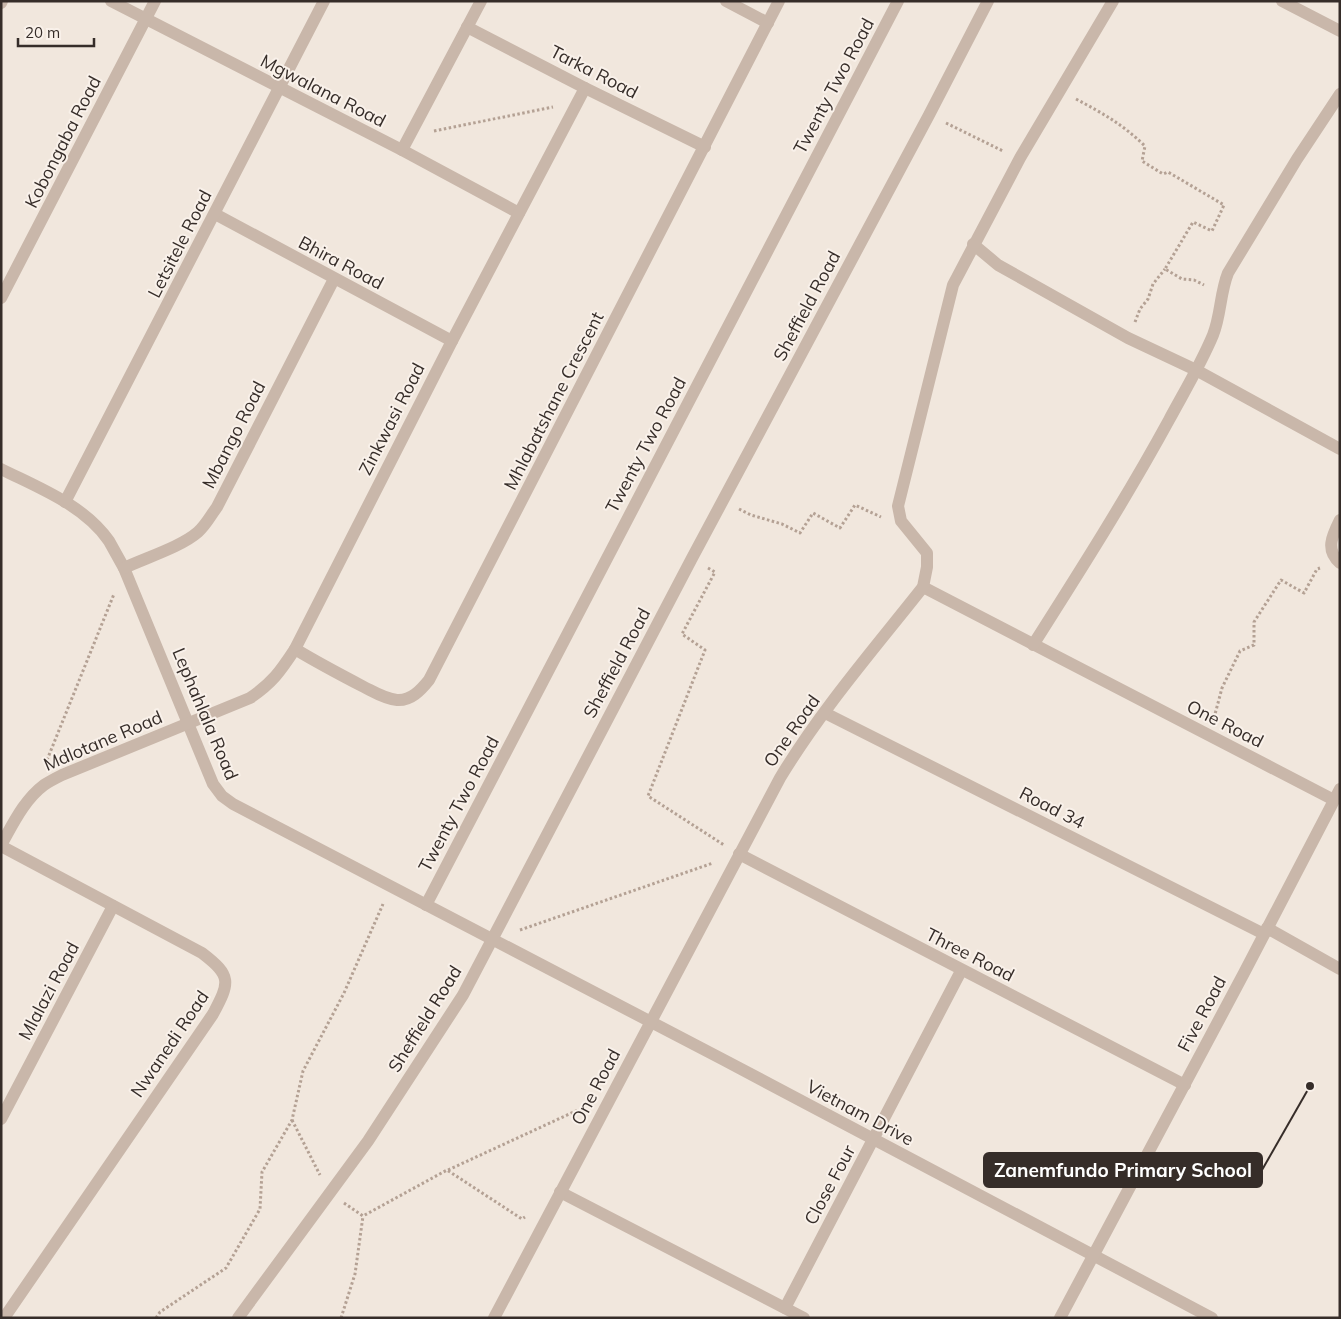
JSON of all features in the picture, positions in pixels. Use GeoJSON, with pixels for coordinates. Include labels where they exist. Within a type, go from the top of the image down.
{"type":"FeatureCollection","features":[{"type":"Feature","properties":{"kind":"street","name":"Mgwalana Road"},"geometry":{"type":"LineString","coordinates":[[111,1],[402,150],[519,213]]}},
{"type":"Feature","properties":{"kind":"street","name":"Kobongaba Road"},"geometry":{"type":"LineString","coordinates":[[1,298],[155,1]]}},
{"type":"Feature","properties":{"kind":"street","name":"Letsitele Road"},"geometry":{"type":"LineString","coordinates":[[65,502],[324,1]]}},
{"type":"Feature","properties":{"kind":"street"},"geometry":{"type":"LineString","coordinates":[[402,150],[481,1]]}},
{"type":"Feature","properties":{"kind":"street"},"geometry":{"type":"LineString","coordinates":[[726,1],[768,23]]}},
{"type":"Feature","properties":{"kind":"street","name":"Mhlabatshane Crescent"},"geometry":{"type":"LineString","coordinates":[[295,650],[386,698],[398,700],[408,698],[419,692],[429,680],[706,147],[779,1]]}},
{"type":"Feature","properties":{"kind":"street","name":"Twenty Two Road"},"geometry":{"type":"LineString","coordinates":[[426,905],[898,1]]}},
{"type":"Feature","properties":{"kind":"street","name":"Sheffield Road"},"geometry":{"type":"LineString","coordinates":[[238,1318],[368,1141],[463,995],[690,560],[929,115],[988,1]]}},
{"type":"Feature","properties":{"kind":"street"},"geometry":{"type":"LineString","coordinates":[[923,587],[927,567],[926,554],[901,521],[898,506],[953,285],[1020,158],[1113,1]]}},
{"type":"Feature","properties":{"kind":"street"},"geometry":{"type":"LineString","coordinates":[[1282,1],[1340,31]]}},
{"type":"Feature","properties":{"kind":"street","name":"Tarka Road"},"geometry":{"type":"LineString","coordinates":[[467,27],[585,88],[706,147]]}},
{"type":"Feature","properties":{"kind":"street","name":"Zinkwasi Road"},"geometry":{"type":"LineString","coordinates":[[189,724],[250,698],[265,688],[277,676],[295,650],[452,340],[585,88]]}},
{"type":"Feature","properties":{"kind":"street"},"geometry":{"type":"LineString","coordinates":[[1033,644],[1113,520],[1196,370],[1213,335],[1221,294],[1228,272],[1340,94]]}},
{"type":"Feature","properties":{"kind":"street","name":"Bhira Road"},"geometry":{"type":"LineString","coordinates":[[215,214],[334,279],[452,340]]}},
{"type":"Feature","properties":{"kind":"street"},"geometry":{"type":"LineString","coordinates":[[973,244],[998,265],[1128,338],[1196,370],[1340,449]]}},
{"type":"Feature","properties":{"kind":"street","name":"Mbango Road"},"geometry":{"type":"LineString","coordinates":[[124,568],[186,540],[199,531],[208,519],[221,498],[334,279]]}},
{"type":"Feature","properties":{"kind":"street","name":"Lephahlala Road"},"geometry":{"type":"LineString","coordinates":[[1,469],[65,502],[92,522],[108,540],[124,568],[213,784],[222,796],[250,814],[492,939]]}},
{"type":"Feature","properties":{"kind":"street"},"geometry":{"type":"LineString","coordinates":[[1336,558],[1330,542],[1340,520]]}},
{"type":"Feature","properties":{"kind":"street","name":"One Road"},"geometry":{"type":"LineString","coordinates":[[494,1318],[739,854],[790,762],[825,713],[923,587],[1206,734],[1337,795]]}},
{"type":"Feature","properties":{"kind":"street","name":"Road 34"},"geometry":{"type":"LineString","coordinates":[[825,713],[1340,969]]}},
{"type":"Feature","properties":{"kind":"street","name":"Mdlotane Road"},"geometry":{"type":"LineString","coordinates":[[1,846],[21,811],[33,795],[45,784],[189,724]]}},
{"type":"Feature","properties":{"kind":"street","name":"Five Road"},"geometry":{"type":"LineString","coordinates":[[1060,1318],[1337,795]]}},
{"type":"Feature","properties":{"kind":"street","name":"Nwanedi Road"},"geometry":{"type":"LineString","coordinates":[[1,846],[202,953],[222,972],[227,982],[224,995],[213,1014],[4,1313]]}},
{"type":"Feature","properties":{"kind":"street","name":"Three Road"},"geometry":{"type":"LineString","coordinates":[[739,854],[1185,1085]]}},
{"type":"Feature","properties":{"kind":"street","name":"Mlalazi Road"},"geometry":{"type":"LineString","coordinates":[[1,1119],[113,906]]}},
{"type":"Feature","properties":{"kind":"street","name":"Vietnam Drive"},"geometry":{"type":"LineString","coordinates":[[492,939],[1212,1318]]}},
{"type":"Feature","properties":{"kind":"street","name":"Close Four"},"geometry":{"type":"LineString","coordinates":[[785,1308],[961,970]]}},
{"type":"Feature","properties":{"kind":"street"},"geometry":{"type":"LineString","coordinates":[[560,1192],[804,1318]]}},
{"type":"Feature","properties":{"kind":"path"},"geometry":{"type":"LineString","coordinates":[[1060,90],[1114,120],[1129,131],[1145,146],[1142,161],[1151,168],[1163,174],[1168,172],[1224,205],[1212,231],[1193,222],[1153,284],[1148,299],[1140,309],[1128,338]]}},
{"type":"Feature","properties":{"kind":"path"},"geometry":{"type":"LineString","coordinates":[[413,129],[426,133],[557,106],[576,106]]}},
{"type":"Feature","properties":{"kind":"path"},"geometry":{"type":"LineString","coordinates":[[929,115],[992,147],[1020,158]]}},
{"type":"Feature","properties":{"kind":"path"},"geometry":{"type":"LineString","coordinates":[[1165,268],[1182,278],[1194,280],[1221,294]]}},
{"type":"Feature","properties":{"kind":"path"},"geometry":{"type":"LineString","coordinates":[[722,502],[750,515],[782,524],[800,533],[813,513],[840,528],[855,505],[878,516],[901,521]]}},
{"type":"Feature","properties":{"kind":"path"},"geometry":{"type":"LineString","coordinates":[[1206,734],[1217,714],[1222,688],[1240,651],[1254,645],[1254,622],[1281,580],[1304,593],[1317,569],[1336,558]]}},
{"type":"Feature","properties":{"kind":"path"},"geometry":{"type":"LineString","coordinates":[[690,560],[715,572],[682,634],[705,650],[648,796],[739,854]]}},
{"type":"Feature","properties":{"kind":"path"},"geometry":{"type":"LineString","coordinates":[[33,795],[124,568]]}},
{"type":"Feature","properties":{"kind":"path"},"geometry":{"type":"LineString","coordinates":[[492,939],[739,854]]}},
{"type":"Feature","properties":{"kind":"path"},"geometry":{"type":"LineString","coordinates":[[156,1318],[160,1312],[226,1268],[260,1209],[262,1172],[292,1120],[303,1071],[344,993],[390,887]]}},
{"type":"Feature","properties":{"kind":"path"},"geometry":{"type":"LineString","coordinates":[[363,1216],[447,1170],[578,1110],[599,1118]]}},
{"type":"Feature","properties":{"kind":"path"},"geometry":{"type":"LineString","coordinates":[[292,1120],[330,1193],[363,1216]]}},
{"type":"Feature","properties":{"kind":"path"},"geometry":{"type":"LineString","coordinates":[[447,1170],[522,1219],[530,1214]]}},
{"type":"Feature","properties":{"kind":"path"},"geometry":{"type":"LineString","coordinates":[[341,1318],[355,1274],[363,1216]]}},
{"type":"Feature","properties":{"kind":"place","name":"Zanemfundo Primary School"},"geometry":{"type":"Point","coordinates":[1310,1086]}}]}
